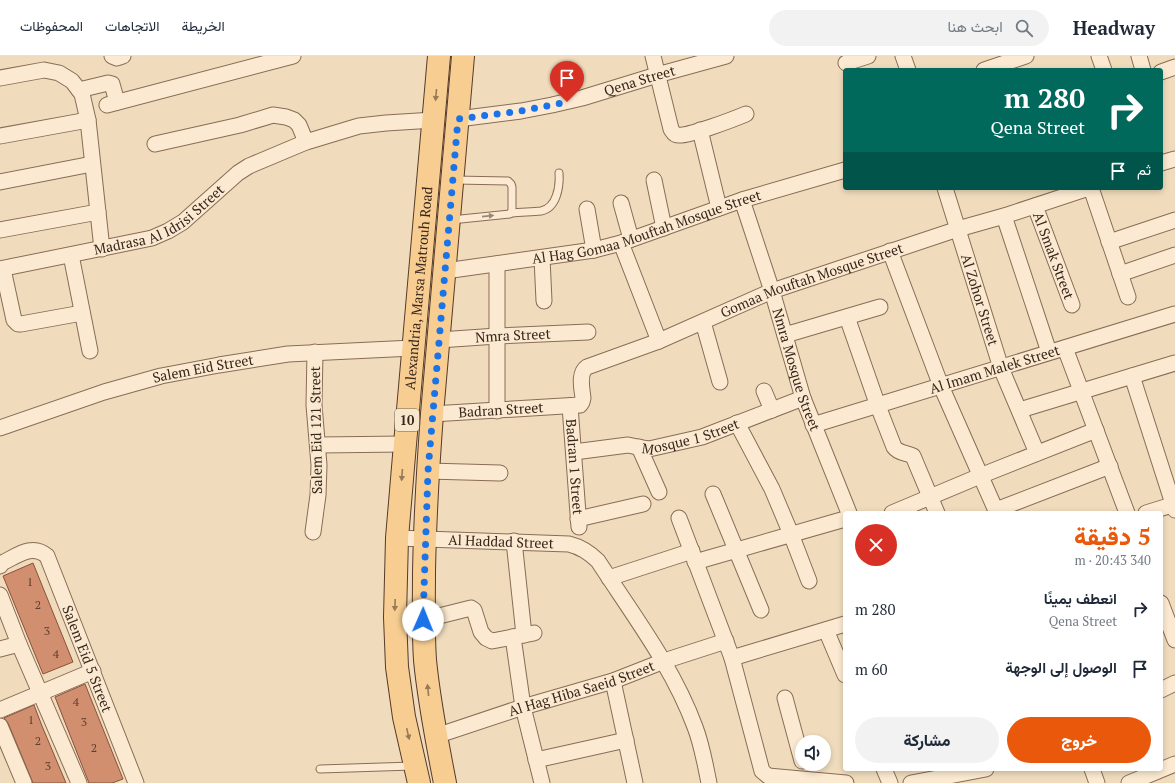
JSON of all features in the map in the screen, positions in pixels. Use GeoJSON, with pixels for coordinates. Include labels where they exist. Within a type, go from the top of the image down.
{"type":"FeatureCollection","features":[{"type":"Feature","properties":{"kind":"main road","name":"Alexandria, Marsa Matrouh Road"},"geometry":{"type":"LineString","coordinates":[[416,778],[404,717],[397,667],[394,617],[405,444],[439,56]]}},
{"type":"Feature","properties":{"kind":"main road","name":"Alexandria, Marsa Matrouh Road"},"geometry":{"type":"LineString","coordinates":[[445,783],[427,682],[423,620],[425,539],[432,414],[463,56]]}},
{"type":"Feature","properties":{"kind":"street"},"geometry":{"type":"LineString","coordinates":[[112,56],[117,58],[124,56]]}},
{"type":"Feature","properties":{"kind":"street"},"geometry":{"type":"LineString","coordinates":[[79,90],[108,83],[112,84],[112,104],[292,56]]}},
{"type":"Feature","properties":{"kind":"street"},"geometry":{"type":"LineString","coordinates":[[653,56],[670,129],[675,134],[679,136],[746,114]]}},
{"type":"Feature","properties":{"kind":"street","name":"Qena Street"},"geometry":{"type":"LineString","coordinates":[[458,119],[521,111],[582,98],[726,56]]}},
{"type":"Feature","properties":{"kind":"street"},"geometry":{"type":"LineString","coordinates":[[846,63],[868,56]]}},
{"type":"Feature","properties":{"kind":"street"},"geometry":{"type":"LineString","coordinates":[[903,56],[907,68]]}},
{"type":"Feature","properties":{"kind":"street"},"geometry":{"type":"LineString","coordinates":[[990,68],[1026,56]]}},
{"type":"Feature","properties":{"kind":"street"},"geometry":{"type":"LineString","coordinates":[[1100,56],[1103,68]]}},
{"type":"Feature","properties":{"kind":"street"},"geometry":{"type":"LineString","coordinates":[[1139,56],[1142,68]]}},
{"type":"Feature","properties":{"kind":"street"},"geometry":{"type":"LineString","coordinates":[[1163,71],[1175,67]]}},
{"type":"Feature","properties":{"kind":"street"},"geometry":{"type":"LineString","coordinates":[[0,78],[44,70],[59,73],[72,81],[79,90],[84,101],[88,120],[102,249]]}},
{"type":"Feature","properties":{"kind":"street"},"geometry":{"type":"LineString","coordinates":[[155,144],[240,125],[273,115],[294,120],[306,142]]}},
{"type":"Feature","properties":{"kind":"street"},"geometry":{"type":"LineString","coordinates":[[0,136],[88,120]]}},
{"type":"Feature","properties":{"kind":"street","name":"Madrasa Al Idrisi Street"},"geometry":{"type":"LineString","coordinates":[[1,269],[152,238],[183,222],[238,173],[249,166],[306,142],[359,126],[434,120]]}},
{"type":"Feature","properties":{"kind":"street"},"geometry":{"type":"LineString","coordinates":[[700,130],[719,208]]}},
{"type":"Feature","properties":{"kind":"street"},"geometry":{"type":"LineString","coordinates":[[1163,162],[1175,159]]}},
{"type":"Feature","properties":{"kind":"street"},"geometry":{"type":"LineString","coordinates":[[0,182],[92,164]]}},
{"type":"Feature","properties":{"kind":"street","name":"Al Hag Gomaa Mouftah Mosque Street"},"geometry":{"type":"LineString","coordinates":[[445,271],[594,250],[626,241],[742,200],[843,171]]}},
{"type":"Feature","properties":{"kind":"street"},"geometry":{"type":"LineString","coordinates":[[654,180],[664,228]]}},
{"type":"Feature","properties":{"kind":"street","name":"Al Zohor Street"},"geometry":{"type":"LineString","coordinates":[[946,190],[1001,368],[1037,453]]}},
{"type":"Feature","properties":{"kind":"street","name":"Gomaa Mouftah Mosque Street"},"geometry":{"type":"LineString","coordinates":[[570,406],[580,405],[582,402],[582,374],[583,370],[587,367],[659,341],[772,291],[958,229],[1084,190]]}},
{"type":"Feature","properties":{"kind":"street"},"geometry":{"type":"LineString","coordinates":[[1091,190],[1128,297]]}},
{"type":"Feature","properties":{"kind":"street","name":"Nmra Mosque Street"},"geometry":{"type":"LineString","coordinates":[[742,200],[772,291],[803,398],[848,511]]}},
{"type":"Feature","properties":{"kind":"street"},"geometry":{"type":"LineString","coordinates":[[621,203],[626,241],[659,341]]}},
{"type":"Feature","properties":{"kind":"street","name":"Al Smak Street"},"geometry":{"type":"LineString","coordinates":[[1035,206],[1072,305]]}},
{"type":"Feature","properties":{"kind":"street"},"geometry":{"type":"LineString","coordinates":[[587,209],[594,250]]}},
{"type":"Feature","properties":{"kind":"street"},"geometry":{"type":"LineString","coordinates":[[0,230],[98,212]]}},
{"type":"Feature","properties":{"kind":"street"},"geometry":{"type":"LineString","coordinates":[[1004,216],[1050,352]]}},
{"type":"Feature","properties":{"kind":"street"},"geometry":{"type":"LineString","coordinates":[[1110,242],[1175,220]]}},
{"type":"Feature","properties":{"kind":"street"},"geometry":{"type":"LineString","coordinates":[[890,252],[941,386],[997,511]]}},
{"type":"Feature","properties":{"kind":"street"},"geometry":{"type":"LineString","coordinates":[[71,255],[90,351]]}},
{"type":"Feature","properties":{"kind":"street"},"geometry":{"type":"LineString","coordinates":[[1120,274],[1175,255]]}},
{"type":"Feature","properties":{"kind":"street"},"geometry":{"type":"LineString","coordinates":[[542,258],[544,301]]}},
{"type":"Feature","properties":{"kind":"street"},"geometry":{"type":"LineString","coordinates":[[497,264],[497,411]]}},
{"type":"Feature","properties":{"kind":"street"},"geometry":{"type":"LineString","coordinates":[[1,269],[14,320],[18,324],[82,313]]}},
{"type":"Feature","properties":{"kind":"street"},"geometry":{"type":"LineString","coordinates":[[785,335],[880,308]]}},
{"type":"Feature","properties":{"kind":"street"},"geometry":{"type":"LineString","coordinates":[[847,317],[894,447],[896,451],[913,456],[936,511]]}},
{"type":"Feature","properties":{"kind":"street","name":"Al Imam Malek Street"},"geometry":{"type":"LineString","coordinates":[[813,425],[1050,352],[1174,318]]}},
{"type":"Feature","properties":{"kind":"street"},"geometry":{"type":"LineString","coordinates":[[703,322],[720,382]]}},
{"type":"Feature","properties":{"kind":"street","name":"Nmra Street"},"geometry":{"type":"LineString","coordinates":[[439,340],[588,332]]}},
{"type":"Feature","properties":{"kind":"street","name":"Salem Eid Street"},"geometry":{"type":"LineString","coordinates":[[0,428],[104,392],[161,376],[288,354],[413,348]]}},
{"type":"Feature","properties":{"kind":"street"},"geometry":{"type":"LineString","coordinates":[[1065,348],[1126,511]]}},
{"type":"Feature","properties":{"kind":"street","name":"Salem Eid 121 Street"},"geometry":{"type":"LineString","coordinates":[[313,532],[318,495],[318,445],[314,405],[315,352]]}},
{"type":"Feature","properties":{"kind":"street"},"geometry":{"type":"LineString","coordinates":[[1020,410],[1175,363]]}},
{"type":"Feature","properties":{"kind":"street"},"geometry":{"type":"LineString","coordinates":[[1132,376],[1174,506],[1154,511]]}},
{"type":"Feature","properties":{"kind":"street"},"geometry":{"type":"LineString","coordinates":[[764,391],[772,410]]}},
{"type":"Feature","properties":{"kind":"street","name":"Mosque 1 Street"},"geometry":{"type":"LineString","coordinates":[[574,452],[628,444],[649,449],[702,437],[803,398]]}},
{"type":"Feature","properties":{"kind":"street","name":"Badran Street"},"geometry":{"type":"LineString","coordinates":[[432,414],[570,406]]}},
{"type":"Feature","properties":{"kind":"street","name":"Badran 1 Street"},"geometry":{"type":"LineString","coordinates":[[570,406],[579,523],[643,504]]}},
{"type":"Feature","properties":{"kind":"street"},"geometry":{"type":"LineString","coordinates":[[737,423],[772,489],[792,534],[809,581]]}},
{"type":"Feature","properties":{"kind":"street"},"geometry":{"type":"LineString","coordinates":[[897,511],[1096,430]]}},
{"type":"Feature","properties":{"kind":"street"},"geometry":{"type":"LineString","coordinates":[[318,445],[405,444]]}},
{"type":"Feature","properties":{"kind":"street"},"geometry":{"type":"LineString","coordinates":[[639,447],[659,492]]}},
{"type":"Feature","properties":{"kind":"street"},"geometry":{"type":"LineString","coordinates":[[999,511],[1110,466]]}},
{"type":"Feature","properties":{"kind":"street"},"geometry":{"type":"LineString","coordinates":[[428,471],[500,473]]}},
{"type":"Feature","properties":{"kind":"street"},"geometry":{"type":"LineString","coordinates":[[713,494],[761,610]]}},
{"type":"Feature","properties":{"kind":"street"},"geometry":{"type":"LineString","coordinates":[[679,518],[732,658],[762,771],[768,776],[787,780],[846,783]]}},
{"type":"Feature","properties":{"kind":"street"},"geometry":{"type":"LineString","coordinates":[[609,578],[693,557],[736,549],[843,520]]}},
{"type":"Feature","properties":{"kind":"street","name":"Al Haddad Street"},"geometry":{"type":"LineString","coordinates":[[398,538],[569,544],[580,547],[590,553],[598,561],[664,661],[695,726],[702,748],[709,783]]}},
{"type":"Feature","properties":{"kind":"street"},"geometry":{"type":"LineString","coordinates":[[514,541],[524,635],[523,707],[542,783]]}},
{"type":"Feature","properties":{"kind":"street","name":"Salem Eid 5 Street"},"geometry":{"type":"LineString","coordinates":[[0,566],[2,563],[34,549],[41,551],[46,556],[93,671],[136,783]]}},
{"type":"Feature","properties":{"kind":"street"},"geometry":{"type":"LineString","coordinates":[[0,595],[39,693],[79,783]]}},
{"type":"Feature","properties":{"kind":"street"},"geometry":{"type":"LineString","coordinates":[[423,620],[471,608],[474,610],[481,632],[486,638],[492,641],[524,635]]}},
{"type":"Feature","properties":{"kind":"street"},"geometry":{"type":"LineString","coordinates":[[1163,614],[1165,625],[1175,640]]}},
{"type":"Feature","properties":{"kind":"street"},"geometry":{"type":"LineString","coordinates":[[732,658],[843,625]]}},
{"type":"Feature","properties":{"kind":"street"},"geometry":{"type":"LineString","coordinates":[[826,630],[843,670]]}},
{"type":"Feature","properties":{"kind":"street","name":"Al Hag Hiba Saeid Street"},"geometry":{"type":"LineString","coordinates":[[436,736],[523,707],[613,681],[664,661],[726,641]]}},
{"type":"Feature","properties":{"kind":"street"},"geometry":{"type":"LineString","coordinates":[[0,649],[19,644]]}},
{"type":"Feature","properties":{"kind":"street"},"geometry":{"type":"LineString","coordinates":[[0,710],[93,671]]}},
{"type":"Feature","properties":{"kind":"street"},"geometry":{"type":"LineString","coordinates":[[613,681],[635,783]]}},
{"type":"Feature","properties":{"kind":"street"},"geometry":{"type":"LineString","coordinates":[[1163,689],[1175,683]]}},
{"type":"Feature","properties":{"kind":"street"},"geometry":{"type":"LineString","coordinates":[[785,698],[795,736]]}},
{"type":"Feature","properties":{"kind":"street"},"geometry":{"type":"LineString","coordinates":[[0,726],[24,783]]}},
{"type":"Feature","properties":{"kind":"street"},"geometry":{"type":"LineString","coordinates":[[536,760],[626,740]]}},
{"type":"Feature","properties":{"kind":"street"},"geometry":{"type":"LineString","coordinates":[[1163,768],[1175,764]]}},
{"type":"Feature","properties":{"kind":"street"},"geometry":{"type":"LineString","coordinates":[[804,771],[807,780]]}},
{"type":"Feature","properties":{"kind":"street"},"geometry":{"type":"LineString","coordinates":[[885,771],[890,783]]}},
{"type":"Feature","properties":{"kind":"street"},"geometry":{"type":"LineString","coordinates":[[1093,771],[1097,783]]}},
{"type":"Feature","properties":{"kind":"street"},"geometry":{"type":"LineString","coordinates":[[1129,783],[1156,771]]}},
{"type":"Feature","properties":{"kind":"street"},"geometry":{"type":"LineString","coordinates":[[911,783],[939,782],[962,772]]}},
{"type":"Feature","properties":{"kind":"lane"},"geometry":{"type":"LineString","coordinates":[[449,220],[542,211],[547,208],[556,197],[559,173]]}},
{"type":"Feature","properties":{"kind":"lane"},"geometry":{"type":"LineString","coordinates":[[452,180],[508,181],[512,184],[512,213]]}},
{"type":"Feature","properties":{"kind":"lane"},"geometry":{"type":"LineString","coordinates":[[320,770],[416,778]]}},
{"type":"Feature","properties":{"kind":"building"},"geometry":{"type":"Polygon","coordinates":[[[33,563],[73,662],[43,674],[3,576],[33,563]]]}},
{"type":"Feature","properties":{"kind":"building"},"geometry":{"type":"Polygon","coordinates":[[[85,684],[123,779],[112,783],[89,783],[55,697],[85,684]]]}},
{"type":"Feature","properties":{"kind":"building"},"geometry":{"type":"Polygon","coordinates":[[[34,705],[66,783],[33,783],[8,723],[4,718],[34,705]]]}},
{"type":"Feature","properties":{"kind":"route"},"geometry":{"type":"LineString","coordinates":[[423,620],[428,471],[458,119],[521,111],[567,102]]}}]}
